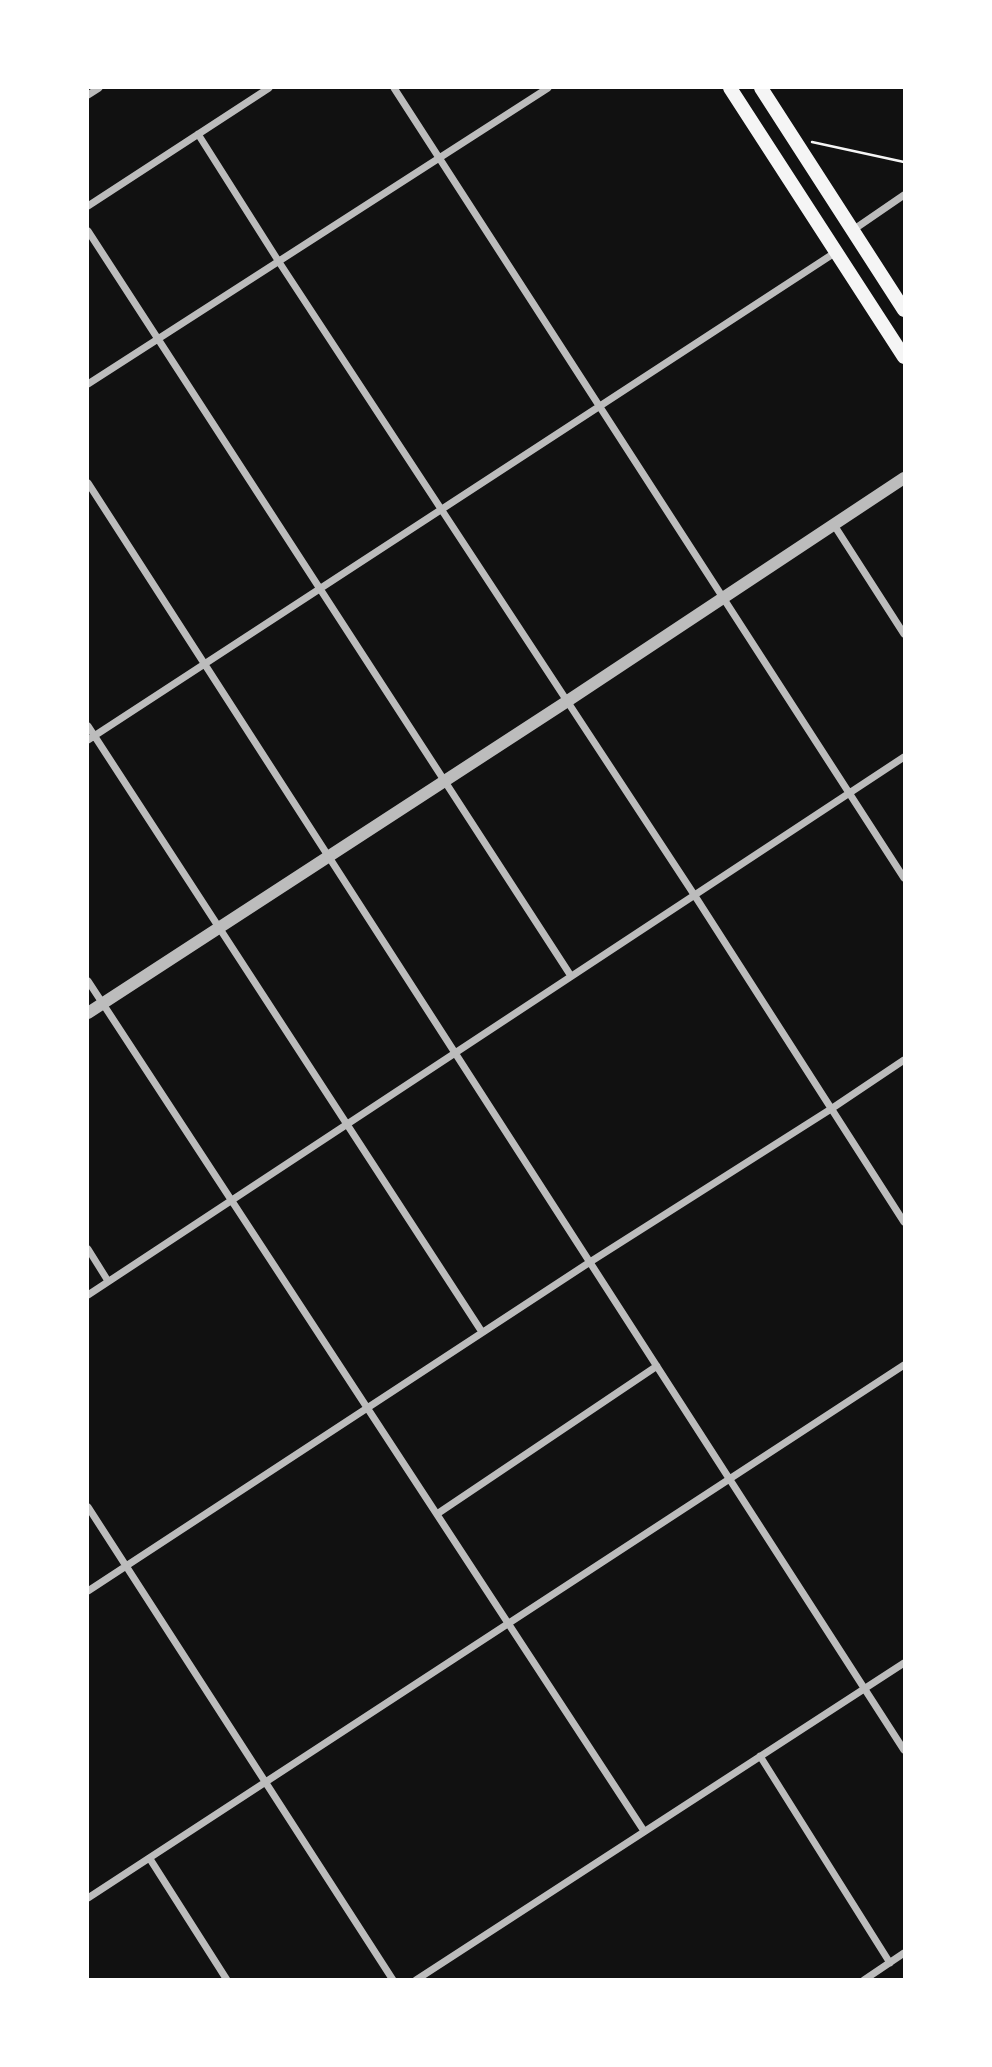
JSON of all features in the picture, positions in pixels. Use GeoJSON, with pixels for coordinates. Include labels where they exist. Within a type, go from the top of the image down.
{"type":"FeatureCollection","features":[{"type":"Feature","properties":{"kind":"main road"},"geometry":{"type":"LineString","coordinates":[[730,88],[905,357]]}},
{"type":"Feature","properties":{"kind":"main road"},"geometry":{"type":"LineString","coordinates":[[761,88],[905,310]]}},
{"type":"Feature","properties":{"kind":"street"},"geometry":{"type":"LineString","coordinates":[[88,95],[99,88]]}},
{"type":"Feature","properties":{"kind":"street"},"geometry":{"type":"LineString","coordinates":[[88,206],[269,88]]}},
{"type":"Feature","properties":{"kind":"street"},"geometry":{"type":"LineString","coordinates":[[394,88],[905,878]]}},
{"type":"Feature","properties":{"kind":"street"},"geometry":{"type":"LineString","coordinates":[[88,384],[548,88]]}},
{"type":"Feature","properties":{"kind":"street"},"geometry":{"type":"LineString","coordinates":[[198,134],[905,1222]]}},
{"type":"Feature","properties":{"kind":"street"},"geometry":{"type":"LineString","coordinates":[[853,230],[905,195]]}},
{"type":"Feature","properties":{"kind":"street"},"geometry":{"type":"LineString","coordinates":[[88,231],[571,976]]}},
{"type":"Feature","properties":{"kind":"street"},"geometry":{"type":"LineString","coordinates":[[91,738],[837,252]]}},
{"type":"Feature","properties":{"kind":"street"},"geometry":{"type":"LineString","coordinates":[[88,1013],[905,478]]}},
{"type":"Feature","properties":{"kind":"street"},"geometry":{"type":"LineString","coordinates":[[88,483],[905,1750]]}},
{"type":"Feature","properties":{"kind":"street"},"geometry":{"type":"LineString","coordinates":[[834,524],[905,634]]}},
{"type":"Feature","properties":{"kind":"street"},"geometry":{"type":"LineString","coordinates":[[88,726],[91,738],[218,927],[482,1332]]}},
{"type":"Feature","properties":{"kind":"street"},"geometry":{"type":"LineString","coordinates":[[88,1295],[905,757]]}},
{"type":"Feature","properties":{"kind":"street"},"geometry":{"type":"LineString","coordinates":[[88,981],[644,1831]]}},
{"type":"Feature","properties":{"kind":"street"},"geometry":{"type":"LineString","coordinates":[[88,1591],[482,1332],[905,1060]]}},
{"type":"Feature","properties":{"kind":"street"},"geometry":{"type":"LineString","coordinates":[[88,1249],[108,1281]]}},
{"type":"Feature","properties":{"kind":"street"},"geometry":{"type":"LineString","coordinates":[[88,1898],[905,1365]]}},
{"type":"Feature","properties":{"kind":"street"},"geometry":{"type":"LineString","coordinates":[[437,1514],[657,1366]]}},
{"type":"Feature","properties":{"kind":"street"},"geometry":{"type":"LineString","coordinates":[[88,1507],[393,1979]]}},
{"type":"Feature","properties":{"kind":"street"},"geometry":{"type":"LineString","coordinates":[[416,1979],[905,1663]]}},
{"type":"Feature","properties":{"kind":"street"},"geometry":{"type":"LineString","coordinates":[[760,1756],[890,1963]]}},
{"type":"Feature","properties":{"kind":"street"},"geometry":{"type":"LineString","coordinates":[[150,1859],[227,1979]]}},
{"type":"Feature","properties":{"kind":"street"},"geometry":{"type":"LineString","coordinates":[[864,1979],[905,1953]]}},
{"type":"Feature","properties":{"kind":"path"},"geometry":{"type":"LineString","coordinates":[[799,146],[814,142],[905,162]]}}]}
